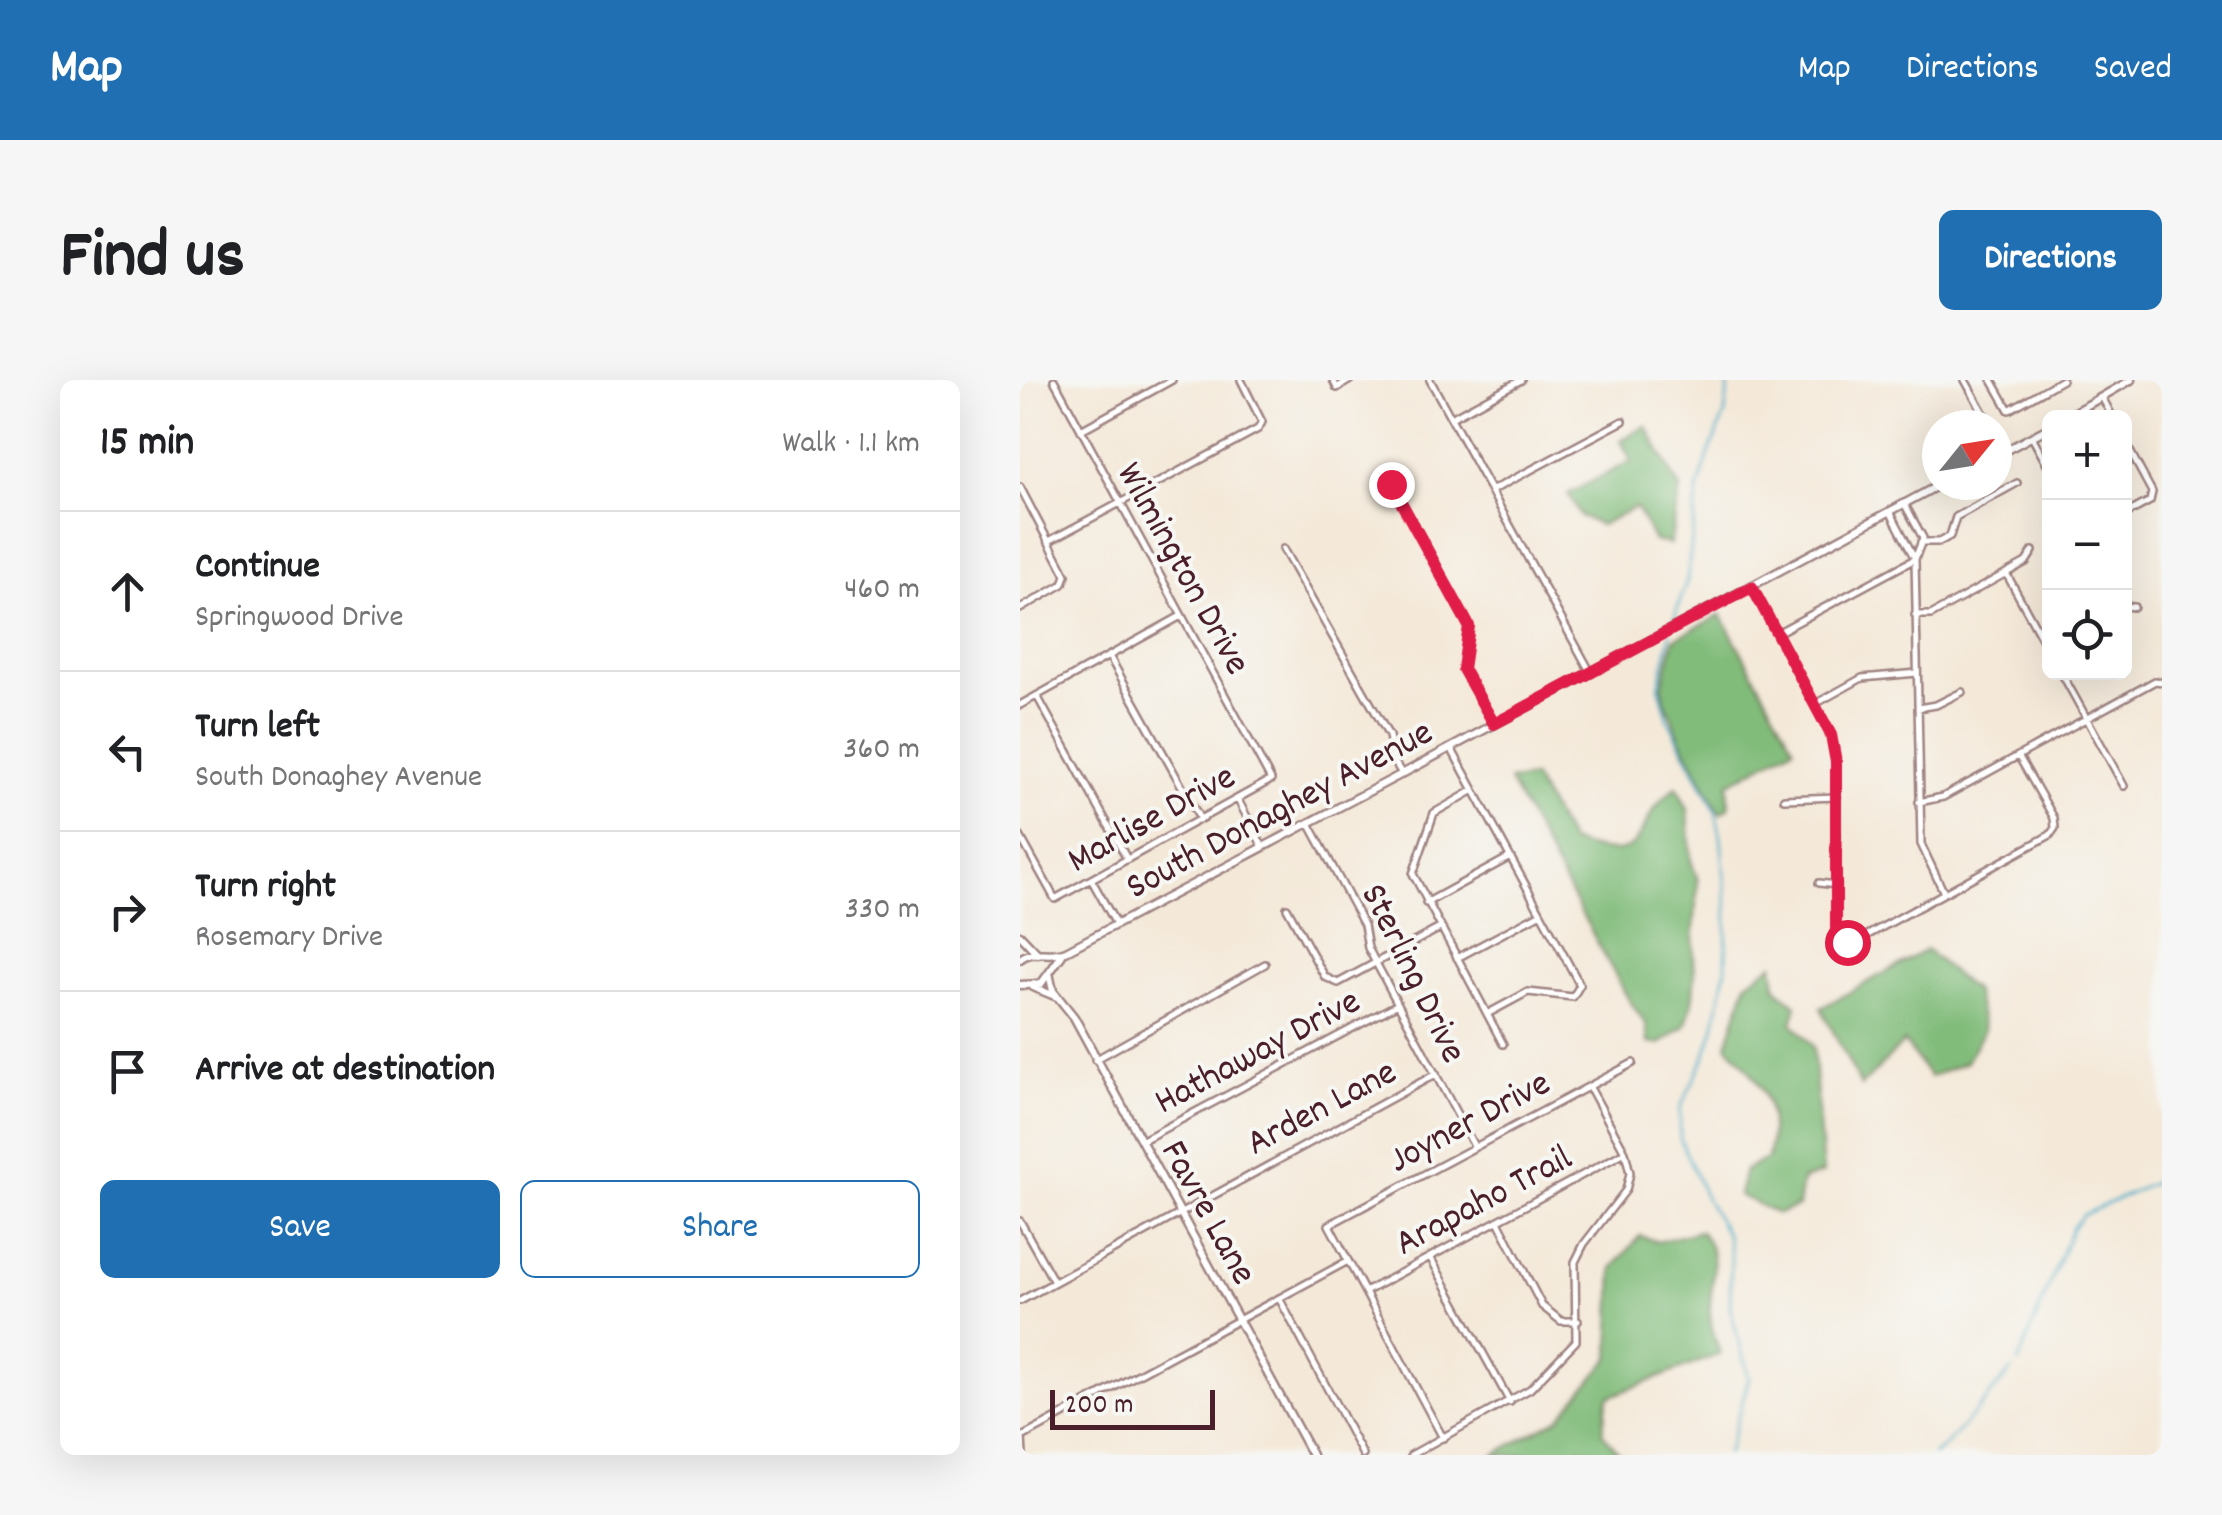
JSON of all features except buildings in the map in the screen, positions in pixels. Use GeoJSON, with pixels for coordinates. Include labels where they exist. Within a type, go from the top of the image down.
{"type":"FeatureCollection","features":[{"type":"Feature","properties":{"kind":"street","name":"Wilmington Drive"},"geometry":{"type":"LineString","coordinates":[[1054,380],[1272,780]]}},
{"type":"Feature","properties":{"kind":"street"},"geometry":{"type":"LineString","coordinates":[[1081,430],[1172,380]]}},
{"type":"Feature","properties":{"kind":"street"},"geometry":{"type":"LineString","coordinates":[[1049,541],[1258,429],[1262,422],[1260,414],[1242,380]]}},
{"type":"Feature","properties":{"kind":"street"},"geometry":{"type":"LineString","coordinates":[[1332,380],[1336,388],[1350,380]]}},
{"type":"Feature","properties":{"kind":"street"},"geometry":{"type":"LineString","coordinates":[[1430,380],[1591,672]]}},
{"type":"Feature","properties":{"kind":"street"},"geometry":{"type":"LineString","coordinates":[[1451,418],[1520,380]]}},
{"type":"Feature","properties":{"kind":"street"},"geometry":{"type":"LineString","coordinates":[[1966,380],[1982,410]]}},
{"type":"Feature","properties":{"kind":"street"},"geometry":{"type":"LineString","coordinates":[[1992,380],[2009,410],[2062,380]]}},
{"type":"Feature","properties":{"kind":"street"},"geometry":{"type":"LineString","coordinates":[[2078,410],[2132,380]]}},
{"type":"Feature","properties":{"kind":"street"},"geometry":{"type":"LineString","coordinates":[[2102,396],[2108,410]]}},
{"type":"Feature","properties":{"kind":"street"},"geometry":{"type":"LineString","coordinates":[[1491,491],[1623,421]]}},
{"type":"Feature","properties":{"kind":"street"},"geometry":{"type":"LineString","coordinates":[[2012,447],[2042,431]]}},
{"type":"Feature","properties":{"kind":"street"},"geometry":{"type":"LineString","coordinates":[[2032,437],[2042,455]]}},
{"type":"Feature","properties":{"kind":"street"},"geometry":{"type":"LineString","coordinates":[[2132,455],[2152,492],[2150,501],[2132,511]]}},
{"type":"Feature","properties":{"kind":"street"},"geometry":{"type":"LineString","coordinates":[[1390,472],[1391,484],[1469,626],[1463,669],[1494,724]]}},
{"type":"Feature","properties":{"kind":"street"},"geometry":{"type":"LineString","coordinates":[[1921,542],[1939,542],[1950,536],[1956,517],[2018,483]]}},
{"type":"Feature","properties":{"kind":"street"},"geometry":{"type":"LineString","coordinates":[[1020,486],[1066,574],[1065,581],[1020,609]]}},
{"type":"Feature","properties":{"kind":"street","name":"South Donaghey Avenue"},"geometry":{"type":"LineString","coordinates":[[1020,959],[1030,953],[1066,951],[1922,494]]}},
{"type":"Feature","properties":{"kind":"street"},"geometry":{"type":"LineString","coordinates":[[1904,503],[1923,538],[1915,560],[1921,844],[1944,893]]}},
{"type":"Feature","properties":{"kind":"street"},"geometry":{"type":"LineString","coordinates":[[1890,511],[1915,560]]}},
{"type":"Feature","properties":{"kind":"street"},"geometry":{"type":"LineString","coordinates":[[1283,549],[1389,736],[1394,761],[1402,774]]}},
{"type":"Feature","properties":{"kind":"street"},"geometry":{"type":"LineString","coordinates":[[1916,615],[1931,615],[2026,562],[2033,551]]}},
{"type":"Feature","properties":{"kind":"street"},"geometry":{"type":"LineString","coordinates":[[1777,633],[1915,560]]}},
{"type":"Feature","properties":{"kind":"street"},"geometry":{"type":"LineString","coordinates":[[2006,573],[2042,636]]}},
{"type":"Feature","properties":{"kind":"street"},"geometry":{"type":"LineString","coordinates":[[1752,587],[1831,735],[1837,797],[1836,927],[1847,942],[1856,941],[2050,835],[2055,828],[2054,818],[2019,757]]}},
{"type":"Feature","properties":{"kind":"street"},"geometry":{"type":"LineString","coordinates":[[1020,705],[1181,616]]}},
{"type":"Feature","properties":{"kind":"street"},"geometry":{"type":"LineString","coordinates":[[1109,656],[1200,819]]}},
{"type":"Feature","properties":{"kind":"street"},"geometry":{"type":"LineString","coordinates":[[1816,704],[1862,678],[1917,673]]}},
{"type":"Feature","properties":{"kind":"street"},"geometry":{"type":"LineString","coordinates":[[2066,680],[2124,786]]}},
{"type":"Feature","properties":{"kind":"street"},"geometry":{"type":"LineString","coordinates":[[1919,802],[1943,798],[2155,681],[2162,682]]}},
{"type":"Feature","properties":{"kind":"street"},"geometry":{"type":"LineString","coordinates":[[1918,708],[1936,706],[1962,692]]}},
{"type":"Feature","properties":{"kind":"street"},"geometry":{"type":"LineString","coordinates":[[1037,696],[1127,860]]}},
{"type":"Feature","properties":{"kind":"street"},"geometry":{"type":"LineString","coordinates":[[1451,748],[1580,985],[1573,997],[1528,992],[1487,1014]]}},
{"type":"Feature","properties":{"kind":"street","name":"Marlise Drive"},"geometry":{"type":"LineString","coordinates":[[1020,836],[1054,899],[1272,780]]}},
{"type":"Feature","properties":{"kind":"street"},"geometry":{"type":"LineString","coordinates":[[1474,790],[1434,813],[1413,874],[1503,1044]]}},
{"type":"Feature","properties":{"kind":"street"},"geometry":{"type":"LineString","coordinates":[[1784,799],[1837,797]]}},
{"type":"Feature","properties":{"kind":"street"},"geometry":{"type":"LineString","coordinates":[[1238,800],[1262,845]]}},
{"type":"Feature","properties":{"kind":"street","name":"Sterling Drive"},"geometry":{"type":"LineString","coordinates":[[1309,822],[1364,925],[1368,948],[1474,1146]]}},
{"type":"Feature","properties":{"kind":"street"},"geometry":{"type":"LineString","coordinates":[[1426,903],[1510,857]]}},
{"type":"Feature","properties":{"kind":"street"},"geometry":{"type":"LineString","coordinates":[[1091,879],[1116,924]]}},
{"type":"Feature","properties":{"kind":"street"},"geometry":{"type":"LineString","coordinates":[[1820,884],[1837,885]]}},
{"type":"Feature","properties":{"kind":"street"},"geometry":{"type":"LineString","coordinates":[[1288,908],[1325,978],[1338,983],[1440,928]]}},
{"type":"Feature","properties":{"kind":"street"},"geometry":{"type":"LineString","coordinates":[[1457,958],[1541,913]]}},
{"type":"Feature","properties":{"kind":"street"},"geometry":{"type":"LineString","coordinates":[[1020,935],[1040,955]]}},
{"type":"Feature","properties":{"kind":"street","name":"South Donaghey Avenue"},"geometry":{"type":"LineString","coordinates":[[1024,984],[1045,981],[1066,951]]}},
{"type":"Feature","properties":{"kind":"street","name":"Favre Lane"},"geometry":{"type":"LineString","coordinates":[[1040,955],[1057,997],[1074,1017],[1312,1455]]}},
{"type":"Feature","properties":{"kind":"street"},"geometry":{"type":"LineString","coordinates":[[1096,1060],[1265,964]]}},
{"type":"Feature","properties":{"kind":"street"},"geometry":{"type":"LineString","coordinates":[[1024,984],[1057,997]]}},
{"type":"Feature","properties":{"kind":"street","name":"Hathaway Drive"},"geometry":{"type":"LineString","coordinates":[[1141,1141],[1398,1004]]}},
{"type":"Feature","properties":{"kind":"street","name":"Joyner Drive"},"geometry":{"type":"LineString","coordinates":[[1347,1261],[1329,1225],[1633,1063]]}},
{"type":"Feature","properties":{"kind":"street","name":"Arden Lane"},"geometry":{"type":"LineString","coordinates":[[1020,1300],[1436,1074]]}},
{"type":"Feature","properties":{"kind":"street"},"geometry":{"type":"LineString","coordinates":[[1411,1455],[1530,1389],[1576,1341],[1575,1262],[1584,1244],[1626,1190],[1630,1172],[1625,1152],[1589,1086]]}},
{"type":"Feature","properties":{"kind":"street","name":"Arapaho Trail"},"geometry":{"type":"LineString","coordinates":[[1365,1292],[1625,1152]]}},
{"type":"Feature","properties":{"kind":"street"},"geometry":{"type":"LineString","coordinates":[[1020,1221],[1054,1282]]}},
{"type":"Feature","properties":{"kind":"street"},"geometry":{"type":"LineString","coordinates":[[1498,1221],[1542,1306],[1562,1321],[1578,1321]]}},
{"type":"Feature","properties":{"kind":"street"},"geometry":{"type":"LineString","coordinates":[[1430,1257],[1510,1402]]}},
{"type":"Feature","properties":{"kind":"street"},"geometry":{"type":"LineString","coordinates":[[1023,1455],[1022,1437],[1347,1261],[1442,1438]]}},
{"type":"Feature","properties":{"kind":"street"},"geometry":{"type":"LineString","coordinates":[[1278,1298],[1363,1455]]}},
{"type":"Feature","properties":{"kind":"green space"},"geometry":{"type":"Polygon","coordinates":[[[1646,426],[1680,489],[1670,544],[1654,541],[1636,507],[1600,525],[1580,516],[1568,494],[1631,461],[1621,440],[1646,426]]]}},
{"type":"Feature","properties":{"kind":"green space"},"geometry":{"type":"Polygon","coordinates":[[[1721,615],[1794,747],[1728,784],[1729,808],[1720,814],[1680,738],[1662,686],[1674,639],[1721,615]]]}},
{"type":"Feature","properties":{"kind":"green space"},"geometry":{"type":"Polygon","coordinates":[[[1533,778],[1570,842],[1598,849],[1617,851],[1629,847],[1661,801],[1677,787],[1688,810],[1691,861],[1698,881],[1692,1004],[1685,1026],[1660,1044],[1648,1043],[1646,1024],[1629,1000],[1509,781],[1533,778]]]}},
{"type":"Feature","properties":{"kind":"green space"},"geometry":{"type":"Polygon","coordinates":[[[1926,950],[1975,992],[1984,1030],[1966,1062],[1930,1077],[1904,1042],[1861,1086],[1821,1008],[1926,950]]]}},
{"type":"Feature","properties":{"kind":"green space"},"geometry":{"type":"Polygon","coordinates":[[[1773,964],[1776,988],[1797,1006],[1792,1023],[1813,1046],[1823,1173],[1802,1180],[1798,1206],[1778,1214],[1739,1195],[1745,1170],[1768,1158],[1771,1123],[1758,1083],[1727,1045],[1747,982],[1773,964]]]}},
{"type":"Feature","properties":{"kind":"green space"},"geometry":{"type":"Polygon","coordinates":[[[1700,1231],[1713,1258],[1710,1313],[1720,1354],[1608,1397],[1602,1432],[1621,1455],[1579,1449],[1577,1455],[1493,1455],[1559,1418],[1610,1358],[1613,1268],[1640,1236],[1658,1242],[1700,1231]]]}},
{"type":"Feature","properties":{"kind":"waterway"},"geometry":{"type":"LineString","coordinates":[[1672,625],[1687,580],[1698,490],[1725,414],[1729,380]]}},
{"type":"Feature","properties":{"kind":"waterway"},"geometry":{"type":"LineString","coordinates":[[1671,633],[1659,686],[1668,719],[1715,810],[1727,905],[1726,968],[1714,1029],[1680,1109],[1680,1139],[1707,1201],[1727,1235],[1731,1257],[1730,1308],[1749,1378],[1727,1455]]}},
{"type":"Feature","properties":{"kind":"waterway"},"geometry":{"type":"LineString","coordinates":[[2018,1363],[2072,1228],[2083,1215],[2162,1179]]}},
{"type":"Feature","properties":{"kind":"waterway"},"geometry":{"type":"LineString","coordinates":[[1933,1455],[2012,1370]]}},
{"type":"Feature","properties":{"kind":"route"},"geometry":{"type":"LineString","coordinates":[[1391,484],[1469,626],[1463,669],[1494,724],[1752,587],[1831,735],[1836,762],[1836,927],[1847,942]]}}]}
